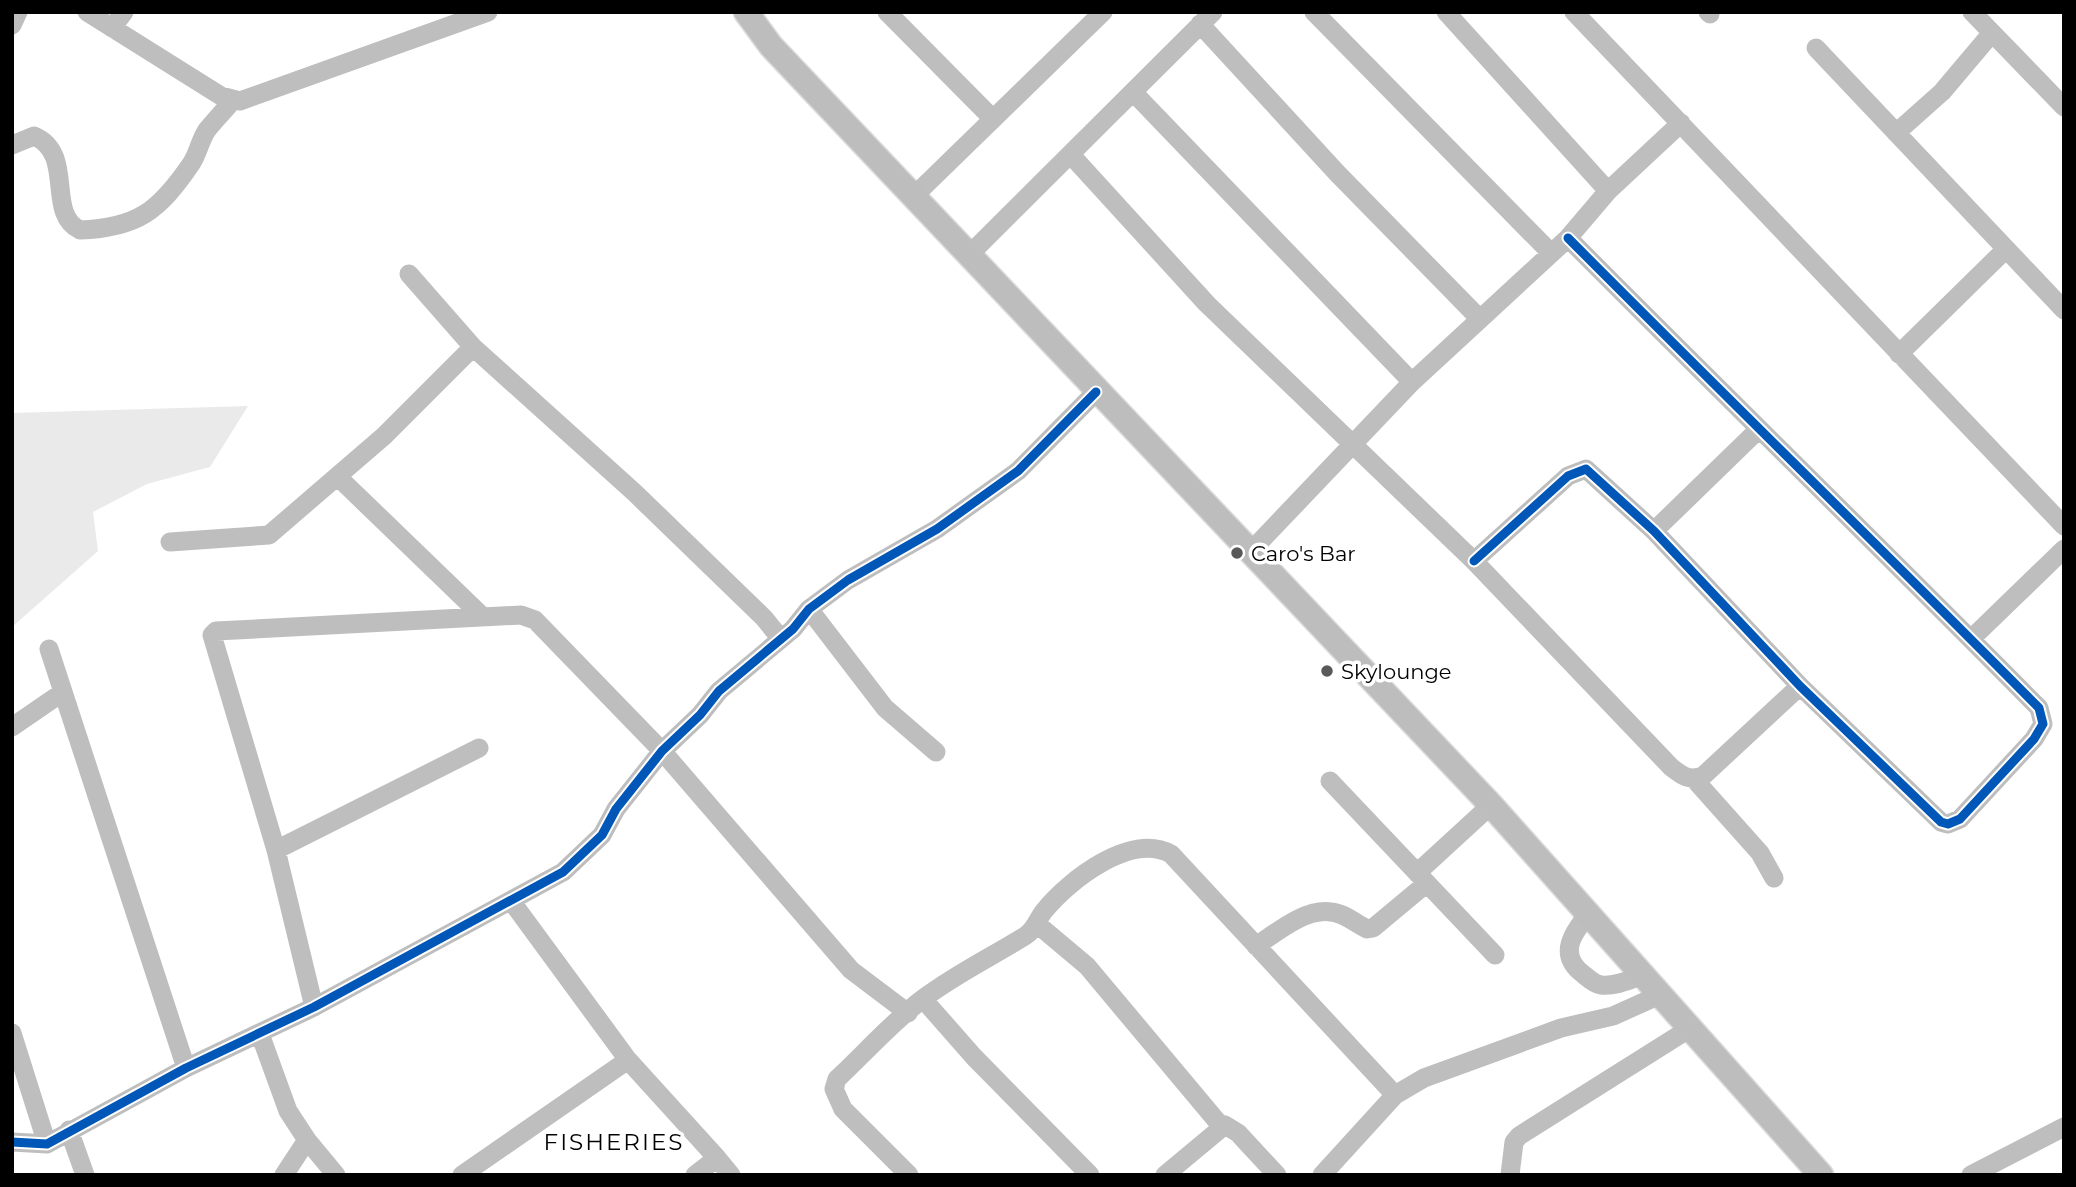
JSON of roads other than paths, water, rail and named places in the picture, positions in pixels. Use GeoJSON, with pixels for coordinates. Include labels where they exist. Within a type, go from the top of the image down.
{"type":"FeatureCollection","features":[{"type":"Feature","properties":{"kind":"main road"},"geometry":{"type":"LineString","coordinates":[[746,12],[771,46],[971,253],[1096,392],[1492,805],[1821,1175]]}},
{"type":"Feature","properties":{"kind":"street"},"geometry":{"type":"LineString","coordinates":[[12,25],[18,12]]}},
{"type":"Feature","properties":{"kind":"street"},"geometry":{"type":"LineString","coordinates":[[87,12],[118,20],[232,101]]}},
{"type":"Feature","properties":{"kind":"street"},"geometry":{"type":"LineString","coordinates":[[430,12],[447,25]]}},
{"type":"Feature","properties":{"kind":"street"},"geometry":{"type":"LineString","coordinates":[[12,145],[34,136],[49,144],[55,154],[63,206],[75,228],[80,230],[116,227],[134,222],[167,195],[191,164],[206,131],[232,101],[248,99],[280,84],[488,12]]}},
{"type":"Feature","properties":{"kind":"street"},"geometry":{"type":"LineString","coordinates":[[915,196],[1103,12]]}},
{"type":"Feature","properties":{"kind":"street"},"geometry":{"type":"LineString","coordinates":[[1314,12],[1551,253]]}},
{"type":"Feature","properties":{"kind":"street"},"geometry":{"type":"LineString","coordinates":[[1446,12],[1608,191]]}},
{"type":"Feature","properties":{"kind":"street"},"geometry":{"type":"LineString","coordinates":[[1574,12],[2064,526]]}},
{"type":"Feature","properties":{"kind":"street"},"geometry":{"type":"LineString","coordinates":[[1972,12],[2064,107]]}},
{"type":"Feature","properties":{"kind":"street"},"geometry":{"type":"LineString","coordinates":[[894,15],[993,119]]}},
{"type":"Feature","properties":{"kind":"street"},"geometry":{"type":"LineString","coordinates":[[971,253],[1207,18],[1337,173],[1479,318]]}},
{"type":"Feature","properties":{"kind":"street"},"geometry":{"type":"LineString","coordinates":[[1896,133],[1942,92],[1991,34]]}},
{"type":"Feature","properties":{"kind":"street"},"geometry":{"type":"LineString","coordinates":[[1816,48],[2064,310]]}},
{"type":"Feature","properties":{"kind":"street"},"geometry":{"type":"LineString","coordinates":[[1134,93],[1412,382]]}},
{"type":"Feature","properties":{"kind":"street"},"geometry":{"type":"LineString","coordinates":[[1251,551],[1412,382],[1568,238],[1608,191],[1681,123]]}},
{"type":"Feature","properties":{"kind":"street"},"geometry":{"type":"LineString","coordinates":[[1071,155],[1207,304],[1474,561],[1671,767],[1694,779],[1760,853],[1774,877]]}},
{"type":"Feature","properties":{"kind":"street"},"geometry":{"type":"LineString","coordinates":[[1474,561],[1568,476],[1581,469],[1591,473],[1654,531],[1800,686],[1931,816],[1941,822],[1955,823],[2034,740],[2043,721],[2039,708],[1849,514],[1758,430],[1568,238]]}},
{"type":"Feature","properties":{"kind":"street"},"geometry":{"type":"LineString","coordinates":[[1899,354],[2006,250]]}},
{"type":"Feature","properties":{"kind":"street"},"geometry":{"type":"LineString","coordinates":[[409,274],[473,347],[635,492],[764,618],[781,639]]}},
{"type":"Feature","properties":{"kind":"street"},"geometry":{"type":"LineString","coordinates":[[170,542],[263,537],[283,526],[384,436],[473,347]]}},
{"type":"Feature","properties":{"kind":"street"},"geometry":{"type":"LineString","coordinates":[[12,1142],[47,1144],[186,1068],[314,1007],[563,872],[602,835],[616,809],[662,751],[700,715],[719,691],[781,639],[809,609],[848,580],[937,529],[1018,471],[1096,392]]}},
{"type":"Feature","properties":{"kind":"street"},"geometry":{"type":"LineString","coordinates":[[1654,531],[1758,430]]}},
{"type":"Feature","properties":{"kind":"street"},"geometry":{"type":"LineString","coordinates":[[338,477],[482,616]]}},
{"type":"Feature","properties":{"kind":"street"},"geometry":{"type":"LineString","coordinates":[[1971,639],[2064,549]]}},
{"type":"Feature","properties":{"kind":"street"},"geometry":{"type":"LineString","coordinates":[[809,609],[885,708],[936,752]]}},
{"type":"Feature","properties":{"kind":"street"},"geometry":{"type":"LineString","coordinates":[[314,1007],[276,850],[212,635],[216,631],[521,615],[535,620],[662,751],[851,970],[908,1013]]}},
{"type":"Feature","properties":{"kind":"street"},"geometry":{"type":"LineString","coordinates":[[48,649],[186,1068]]}},
{"type":"Feature","properties":{"kind":"street"},"geometry":{"type":"LineString","coordinates":[[1694,779],[1703,776],[1800,686]]}},
{"type":"Feature","properties":{"kind":"street"},"geometry":{"type":"LineString","coordinates":[[12,727],[63,692]]}},
{"type":"Feature","properties":{"kind":"street"},"geometry":{"type":"LineString","coordinates":[[276,850],[479,748]]}},
{"type":"Feature","properties":{"kind":"street"},"geometry":{"type":"LineString","coordinates":[[1330,781],[1495,955]]}},
{"type":"Feature","properties":{"kind":"street"},"geometry":{"type":"LineString","coordinates":[[1256,946],[1285,926],[1312,914],[1330,911],[1367,929],[1373,928],[1492,805]]}},
{"type":"Feature","properties":{"kind":"street"},"geometry":{"type":"LineString","coordinates":[[909,1175],[843,1109],[834,1090],[837,1079],[923,999],[1005,946],[1024,937],[1037,924],[1045,909],[1082,873],[1093,871],[1118,856],[1158,847],[1171,853],[1395,1095]]}},
{"type":"Feature","properties":{"kind":"street"},"geometry":{"type":"LineString","coordinates":[[512,902],[628,1060],[731,1175]]}},
{"type":"Feature","properties":{"kind":"street"},"geometry":{"type":"LineString","coordinates":[[1589,913],[1569,943],[1568,956],[1576,968],[1594,983],[1603,985],[1644,975]]}},
{"type":"Feature","properties":{"kind":"street"},"geometry":{"type":"LineString","coordinates":[[1037,924],[1087,966],[1221,1126],[1229,1127],[1238,1133],[1277,1175]]}},
{"type":"Feature","properties":{"kind":"street"},"geometry":{"type":"LineString","coordinates":[[1322,1175],[1395,1095],[1424,1078],[1562,1028],[1614,1016],[1662,994]]}},
{"type":"Feature","properties":{"kind":"street"},"geometry":{"type":"LineString","coordinates":[[923,999],[974,1057],[1090,1175]]}},
{"type":"Feature","properties":{"kind":"street"},"geometry":{"type":"LineString","coordinates":[[1510,1175],[1514,1142],[1519,1136],[1692,1027]]}},
{"type":"Feature","properties":{"kind":"street"},"geometry":{"type":"LineString","coordinates":[[12,1033],[47,1144]]}},
{"type":"Feature","properties":{"kind":"street"},"geometry":{"type":"LineString","coordinates":[[260,1034],[288,1111],[307,1140],[336,1175]]}},
{"type":"Feature","properties":{"kind":"street"},"geometry":{"type":"LineString","coordinates":[[462,1175],[628,1060]]}},
{"type":"Feature","properties":{"kind":"street"},"geometry":{"type":"LineString","coordinates":[[1165,1175],[1221,1126]]}},
{"type":"Feature","properties":{"kind":"street"},"geometry":{"type":"LineString","coordinates":[[1971,1175],[2064,1127]]}},
{"type":"Feature","properties":{"kind":"street"},"geometry":{"type":"LineString","coordinates":[[69,1130],[85,1175]]}},
{"type":"Feature","properties":{"kind":"street"},"geometry":{"type":"LineString","coordinates":[[284,1175],[307,1140]]}},
{"type":"Feature","properties":{"kind":"street"},"geometry":{"type":"LineString","coordinates":[[695,1175],[717,1158]]}},
{"type":"Feature","properties":{"kind":"place","name":"Caro's Bar"},"geometry":{"type":"Point","coordinates":[1237,553]}},
{"type":"Feature","properties":{"kind":"place","name":"Skylounge"},"geometry":{"type":"Point","coordinates":[1327,671]}},
{"type":"Feature","properties":{"kind":"district","name":"FISHERIES"},"geometry":{"type":"Point","coordinates":[614,1142]}}]}
